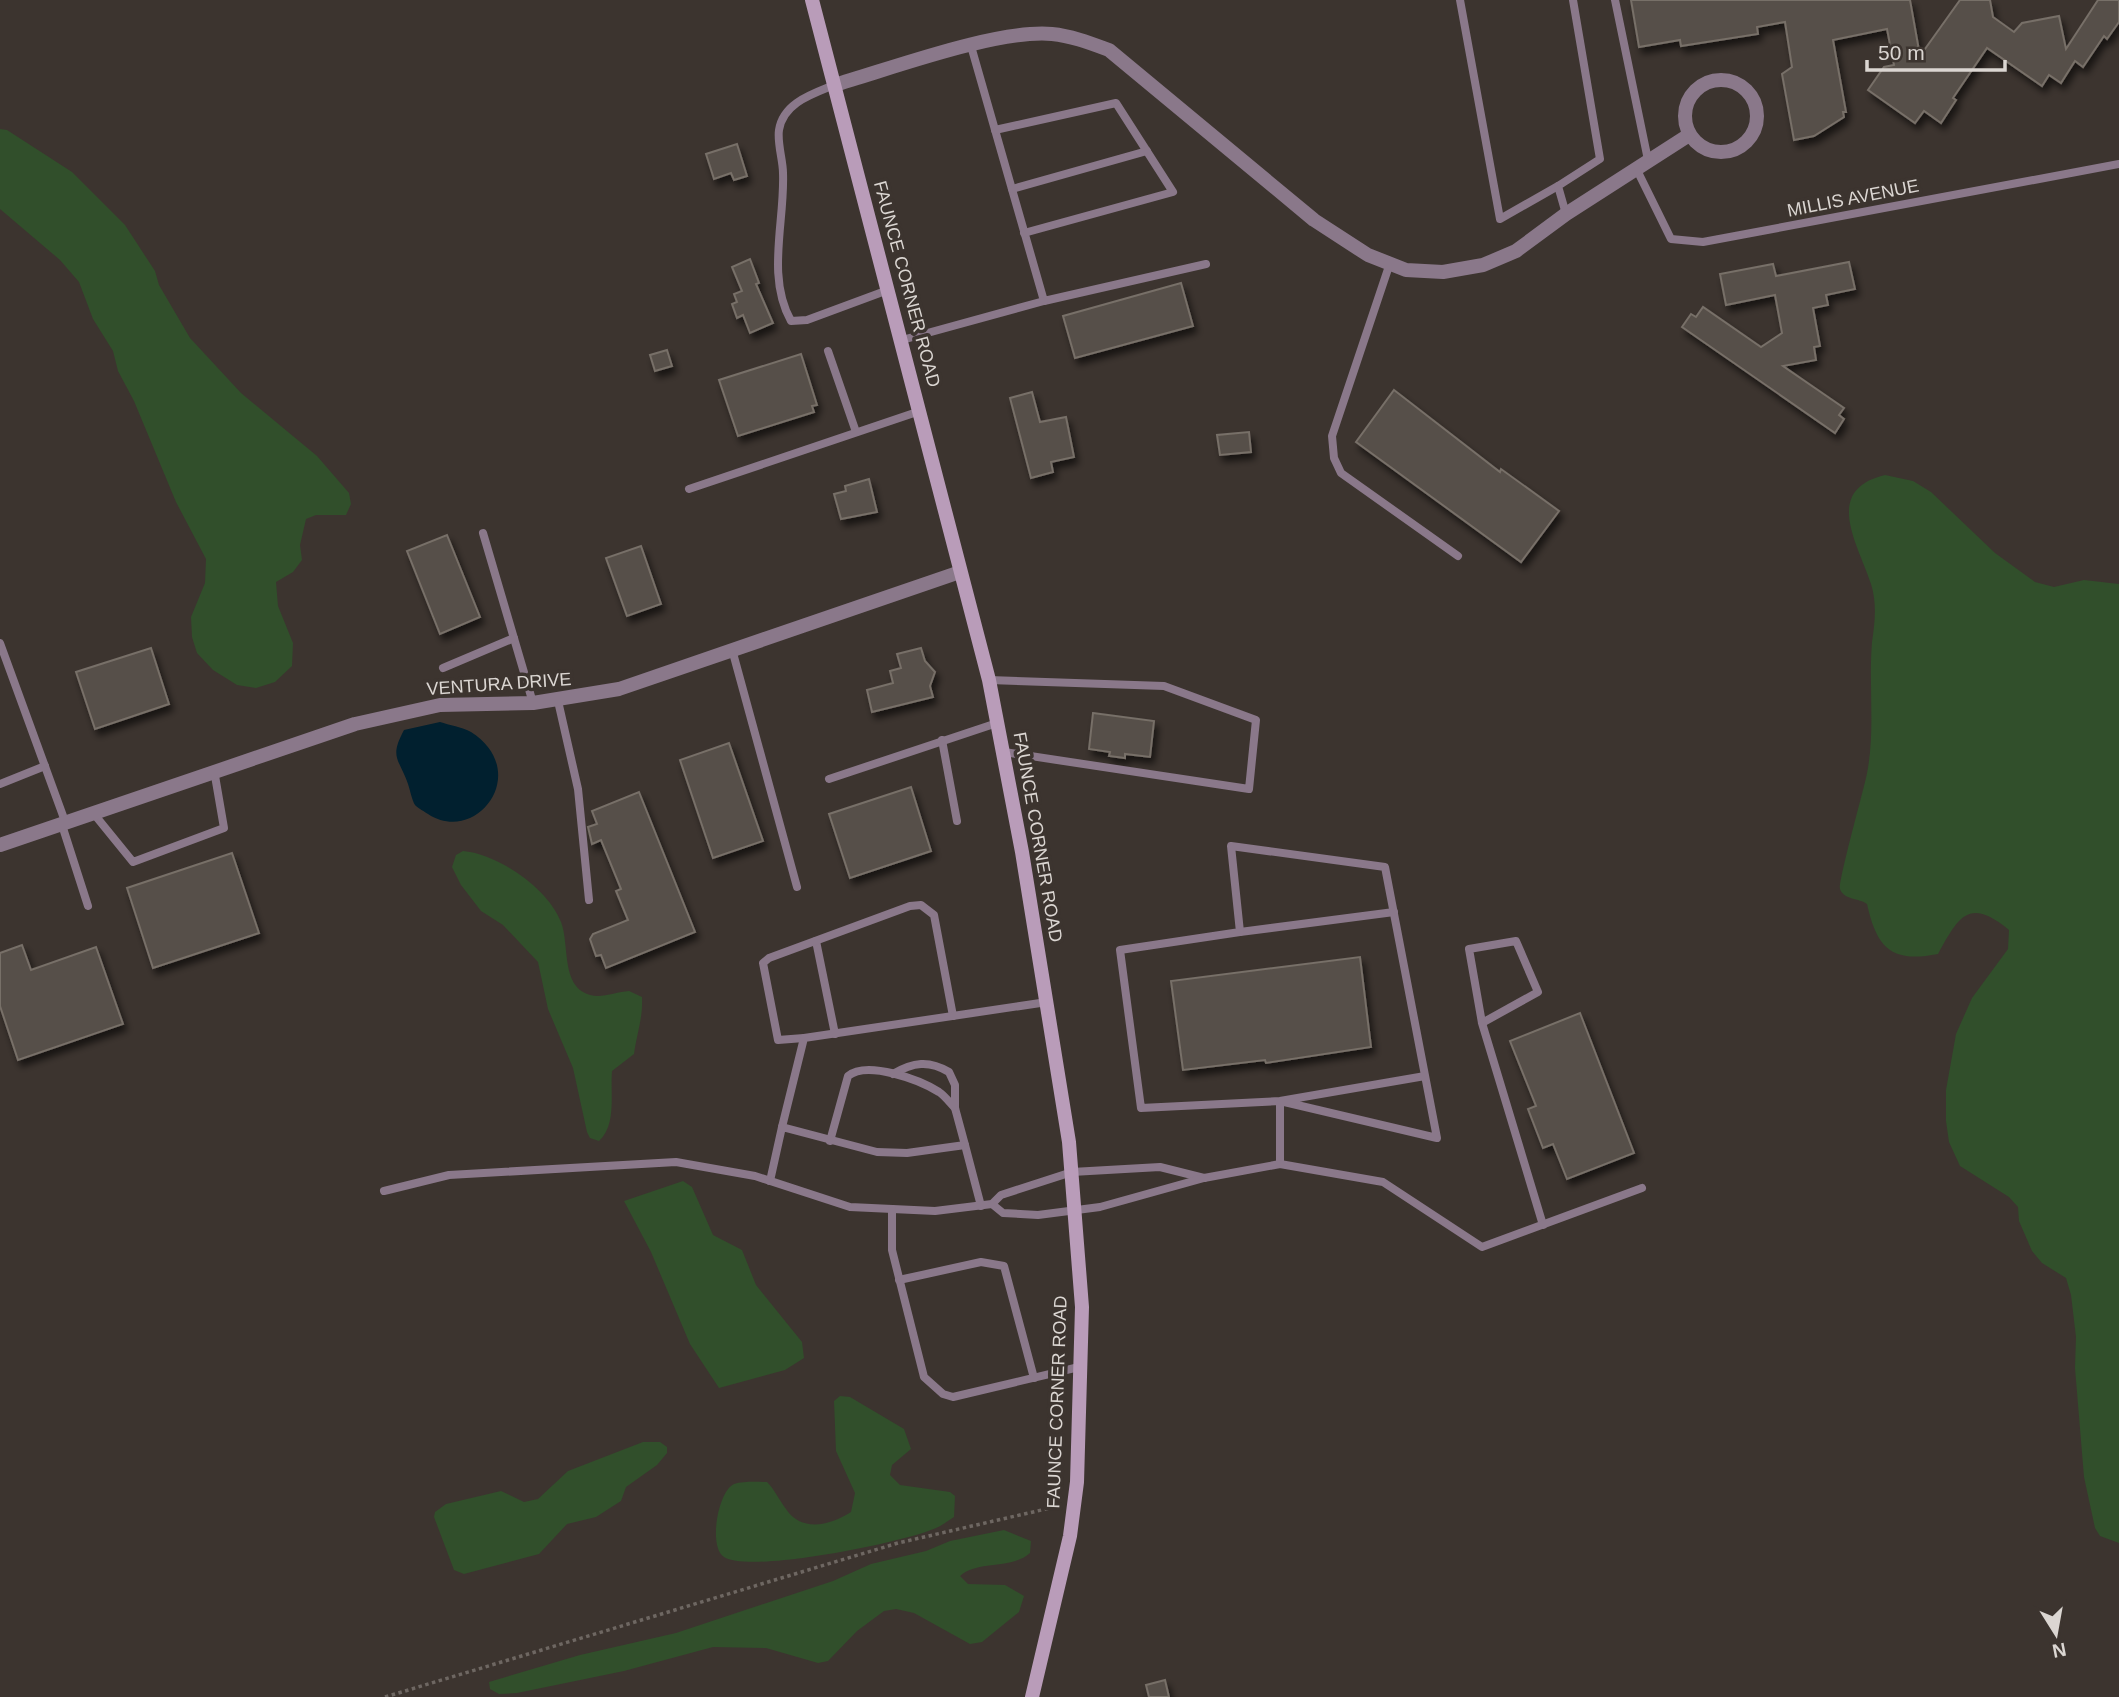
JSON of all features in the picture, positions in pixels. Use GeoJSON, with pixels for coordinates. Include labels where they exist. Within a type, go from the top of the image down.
{"type":"FeatureCollection","features":[{"type":"Feature","properties":{"kind":"main road","name":"FAUNCE CORNER ROAD"},"geometry":{"type":"LineString","coordinates":[[812,0],[989,680],[1047,1002],[1072,1172],[1082,1307],[1074,1502],[1070,1536],[1032,1697]]}},
{"type":"Feature","properties":{"kind":"street"},"geometry":{"type":"LineString","coordinates":[[834,85],[1016,36],[1051,34],[1084,40],[1109,50],[1314,220],[1368,255],[1406,270],[1443,272],[1483,265],[1516,251],[1566,214],[1689,135]]}},
{"type":"Feature","properties":{"kind":"street"},"geometry":{"type":"LineString","coordinates":[[1729,81],[1741,86],[1755,104],[1755,128],[1741,146],[1730,151],[1707,150],[1689,135],[1685,123],[1688,100],[1706,84],[1729,81]]}},
{"type":"Feature","properties":{"kind":"street","name":"VENTURA DRIVE"},"geometry":{"type":"LineString","coordinates":[[0,845],[311,736],[411,709],[440,705],[558,701],[619,689],[733,653],[960,572]]}},
{"type":"Feature","properties":{"kind":"lane"},"geometry":{"type":"LineString","coordinates":[[1460,0],[1500,219],[1600,159],[1573,0]]}},
{"type":"Feature","properties":{"kind":"lane"},"geometry":{"type":"LineString","coordinates":[[1615,0],[1642,164]]}},
{"type":"Feature","properties":{"kind":"lane"},"geometry":{"type":"LineString","coordinates":[[971,46],[1044,301]]}},
{"type":"Feature","properties":{"kind":"lane"},"geometry":{"type":"LineString","coordinates":[[834,85],[795,102],[779,129],[783,173],[779,276],[783,307],[791,321],[807,320],[888,290]]}},
{"type":"Feature","properties":{"kind":"lane"},"geometry":{"type":"LineString","coordinates":[[995,131],[1116,103],[1173,191],[1024,233]]}},
{"type":"Feature","properties":{"kind":"lane"},"geometry":{"type":"LineString","coordinates":[[1012,189],[1147,151]]}},
{"type":"Feature","properties":{"kind":"lane","name":"MILLIS AVENUE"},"geometry":{"type":"LineString","coordinates":[[1642,164],[1671,239],[1703,242],[2119,164]]}},
{"type":"Feature","properties":{"kind":"lane"},"geometry":{"type":"LineString","coordinates":[[1558,186],[1566,214]]}},
{"type":"Feature","properties":{"kind":"lane"},"geometry":{"type":"LineString","coordinates":[[1390,263],[1332,436],[1334,458],[1341,473],[1458,556]]}},
{"type":"Feature","properties":{"kind":"lane"},"geometry":{"type":"LineString","coordinates":[[902,340],[1044,301],[1206,264]]}},
{"type":"Feature","properties":{"kind":"lane"},"geometry":{"type":"LineString","coordinates":[[828,351],[856,432]]}},
{"type":"Feature","properties":{"kind":"lane"},"geometry":{"type":"LineString","coordinates":[[689,489],[920,411]]}},
{"type":"Feature","properties":{"kind":"lane"},"geometry":{"type":"LineString","coordinates":[[483,533],[533,703]]}},
{"type":"Feature","properties":{"kind":"lane"},"geometry":{"type":"LineString","coordinates":[[443,668],[514,638]]}},
{"type":"Feature","properties":{"kind":"lane"},"geometry":{"type":"LineString","coordinates":[[0,643],[45,766],[88,906]]}},
{"type":"Feature","properties":{"kind":"lane"},"geometry":{"type":"LineString","coordinates":[[733,653],[797,887]]}},
{"type":"Feature","properties":{"kind":"lane"},"geometry":{"type":"LineString","coordinates":[[989,680],[1164,686],[1256,720],[1248,789],[1004,752]]}},
{"type":"Feature","properties":{"kind":"lane"},"geometry":{"type":"LineString","coordinates":[[558,701],[578,789],[589,900]]}},
{"type":"Feature","properties":{"kind":"lane"},"geometry":{"type":"LineString","coordinates":[[830,779],[997,723]]}},
{"type":"Feature","properties":{"kind":"lane"},"geometry":{"type":"LineString","coordinates":[[942,740],[957,821]]}},
{"type":"Feature","properties":{"kind":"lane"},"geometry":{"type":"LineString","coordinates":[[0,784],[45,766]]}},
{"type":"Feature","properties":{"kind":"lane"},"geometry":{"type":"LineString","coordinates":[[94,814],[133,862],[225,828],[214,770]]}},
{"type":"Feature","properties":{"kind":"lane"},"geometry":{"type":"LineString","coordinates":[[1240,932],[1231,846],[1385,867],[1437,1138],[1280,1101]]}},
{"type":"Feature","properties":{"kind":"lane"},"geometry":{"type":"LineString","coordinates":[[953,1016],[934,915],[930,909],[921,905],[910,906],[763,962],[762,969],[778,1040],[835,1034],[1047,1002]]}},
{"type":"Feature","properties":{"kind":"lane"},"geometry":{"type":"LineString","coordinates":[[1394,912],[1120,950],[1141,1108],[1280,1101],[1425,1076]]}},
{"type":"Feature","properties":{"kind":"lane"},"geometry":{"type":"LineString","coordinates":[[816,941],[835,1034]]}},
{"type":"Feature","properties":{"kind":"lane"},"geometry":{"type":"LineString","coordinates":[[1482,1023],[1538,992],[1516,941],[1469,950],[1482,1023],[1507,1115],[1543,1225]]}},
{"type":"Feature","properties":{"kind":"lane"},"geometry":{"type":"LineString","coordinates":[[770,1181],[804,1038]]}},
{"type":"Feature","properties":{"kind":"lane"},"geometry":{"type":"LineString","coordinates":[[893,1074],[911,1065],[926,1063],[937,1065],[952,1078],[956,1094],[955,1108],[981,1206]]}},
{"type":"Feature","properties":{"kind":"lane"},"geometry":{"type":"LineString","coordinates":[[830,1141],[848,1076],[861,1069],[893,1074],[940,1093],[955,1108]]}},
{"type":"Feature","properties":{"kind":"lane"},"geometry":{"type":"LineString","coordinates":[[1280,1101],[1280,1164]]}},
{"type":"Feature","properties":{"kind":"lane"},"geometry":{"type":"LineString","coordinates":[[782,1128],[877,1152],[907,1153],[965,1145]]}},
{"type":"Feature","properties":{"kind":"lane"},"geometry":{"type":"LineString","coordinates":[[384,1191],[449,1175],[676,1162],[770,1181],[850,1207],[935,1211],[992,1204],[1001,1195],[1072,1172],[1160,1167],[1204,1178]]}},
{"type":"Feature","properties":{"kind":"lane"},"geometry":{"type":"LineString","coordinates":[[992,1204],[1003,1213],[1038,1215],[1100,1207],[1204,1178],[1280,1164],[1383,1182],[1482,1247],[1642,1188]]}},
{"type":"Feature","properties":{"kind":"lane"},"geometry":{"type":"LineString","coordinates":[[892,1209],[892,1250],[924,1377],[929,1384],[953,1397],[1079,1367]]}},
{"type":"Feature","properties":{"kind":"lane"},"geometry":{"type":"LineString","coordinates":[[899,1280],[981,1262],[1004,1266],[1034,1378]]}},
{"type":"Feature","properties":{"kind":"path"},"geometry":{"type":"LineString","coordinates":[[385,1697],[898,1543],[1074,1502]]}},
{"type":"Feature","properties":{"kind":"green space"},"geometry":{"type":"Polygon","coordinates":[[[0,129],[7,130],[72,172],[125,225],[155,271],[159,285],[190,338],[241,393],[317,456],[349,493],[351,504],[346,515],[316,515],[306,519],[300,545],[302,560],[293,572],[276,582],[278,606],[293,643],[292,666],[275,682],[256,688],[237,685],[213,670],[197,653],[192,637],[191,617],[205,583],[206,559],[176,502],[134,401],[118,371],[113,351],[93,319],[79,282],[60,260],[0,209],[0,129]]]}},
{"type":"Feature","properties":{"kind":"green space"},"geometry":{"type":"Polygon","coordinates":[[[1885,475],[1913,481],[1931,492],[1995,553],[2035,582],[2054,587],[2084,580],[2119,584],[2119,1543],[2100,1536],[2095,1528],[2084,1477],[2075,1368],[2076,1337],[2066,1278],[2042,1263],[2032,1251],[2019,1221],[2018,1207],[2009,1197],[1960,1166],[1949,1142],[1946,1090],[1956,1034],[1972,998],[2008,949],[2009,930],[1984,914],[1974,913],[1959,921],[1938,954],[1898,954],[1882,942],[1867,904],[1848,897],[1840,889],[1868,768],[1875,613],[1871,584],[1853,536],[1849,506],[1854,493],[1866,482],[1885,475]]]}},
{"type":"Feature","properties":{"kind":"green space"},"geometry":{"type":"Polygon","coordinates":[[[463,851],[506,866],[534,885],[545,897],[561,922],[569,970],[576,986],[583,992],[600,996],[629,991],[642,997],[634,1054],[612,1071],[612,1108],[605,1134],[599,1141],[590,1138],[587,1132],[573,1068],[548,1009],[538,962],[503,925],[481,911],[461,885],[452,867],[456,855],[463,851]]]}},
{"type":"Feature","properties":{"kind":"green space"},"geometry":{"type":"Polygon","coordinates":[[[683,1181],[692,1187],[713,1235],[742,1250],[756,1285],[802,1342],[804,1358],[785,1370],[719,1388],[690,1344],[651,1252],[624,1201],[683,1181]]]}},
{"type":"Feature","properties":{"kind":"green space"},"geometry":{"type":"Polygon","coordinates":[[[840,1396],[850,1397],[904,1429],[911,1449],[892,1465],[890,1475],[900,1485],[950,1492],[955,1496],[954,1517],[939,1527],[919,1534],[828,1554],[764,1562],[724,1557],[717,1542],[717,1519],[723,1497],[734,1484],[767,1482],[793,1517],[808,1524],[826,1523],[851,1512],[855,1493],[836,1451],[834,1401],[840,1396]]]}},
{"type":"Feature","properties":{"kind":"green space"},"geometry":{"type":"Polygon","coordinates":[[[643,1442],[660,1442],[667,1447],[667,1453],[657,1465],[626,1487],[621,1501],[596,1517],[567,1524],[539,1554],[464,1574],[454,1570],[434,1517],[435,1512],[446,1504],[501,1491],[524,1502],[538,1499],[568,1471],[643,1442]]]}},
{"type":"Feature","properties":{"kind":"green space"},"geometry":{"type":"Polygon","coordinates":[[[1004,1530],[1031,1541],[1030,1553],[1014,1562],[976,1568],[960,1576],[968,1584],[1005,1585],[1024,1596],[1019,1612],[982,1642],[970,1644],[914,1613],[896,1609],[884,1611],[857,1631],[828,1661],[818,1663],[766,1648],[713,1647],[624,1671],[517,1693],[499,1694],[490,1689],[489,1682],[580,1655],[676,1633],[833,1581],[871,1564],[926,1551],[950,1541],[1004,1530]]]}},
{"type":"Feature","properties":{"kind":"water"},"geometry":{"type":"Polygon","coordinates":[[[440,722],[471,732],[489,748],[497,766],[497,784],[491,800],[479,813],[464,820],[446,821],[415,805],[397,758],[399,739],[404,730],[440,722]]]}},
{"type":"Feature","properties":{"kind":"building"},"geometry":{"type":"Polygon","coordinates":[[[1631,0],[1910,0],[1920,56],[1960,0],[1990,0],[1993,17],[2014,32],[2022,23],[2059,16],[2066,49],[2098,0],[2119,0],[2119,22],[2107,39],[2104,36],[2083,67],[2075,61],[2061,83],[2049,75],[2042,86],[1987,48],[1953,98],[1956,100],[1941,123],[1924,111],[1915,123],[1868,90],[1884,67],[1894,65],[1887,29],[1833,40],[1846,112],[1843,112],[1844,117],[1814,136],[1794,140],[1782,74],[1792,67],[1785,22],[1757,27],[1758,34],[1681,46],[1680,40],[1639,47],[1631,0]]]}},
{"type":"Feature","properties":{"kind":"building"},"geometry":{"type":"Polygon","coordinates":[[[737,144],[747,176],[734,180],[731,173],[714,179],[706,154],[737,144]]]}},
{"type":"Feature","properties":{"kind":"building"},"geometry":{"type":"Polygon","coordinates":[[[750,259],[759,283],[756,284],[773,323],[750,333],[743,315],[737,318],[732,304],[737,302],[734,294],[742,291],[732,267],[750,259]]]}},
{"type":"Feature","properties":{"kind":"building"},"geometry":{"type":"Polygon","coordinates":[[[1849,262],[1855,289],[1826,295],[1828,305],[1813,308],[1820,346],[1814,347],[1816,360],[1783,366],[1844,408],[1839,415],[1844,419],[1835,433],[1682,327],[1691,314],[1696,317],[1703,307],[1761,347],[1782,333],[1775,295],[1726,305],[1720,274],[1773,264],[1776,276],[1849,262]]]}},
{"type":"Feature","properties":{"kind":"building"},"geometry":{"type":"Polygon","coordinates":[[[1181,283],[1193,326],[1075,358],[1063,316],[1181,283]]]}},
{"type":"Feature","properties":{"kind":"building"},"geometry":{"type":"Polygon","coordinates":[[[667,350],[672,366],[655,371],[650,355],[667,350]]]}},
{"type":"Feature","properties":{"kind":"building"},"geometry":{"type":"Polygon","coordinates":[[[801,354],[817,405],[812,406],[814,412],[738,436],[719,380],[801,354]]]}},
{"type":"Feature","properties":{"kind":"building"},"geometry":{"type":"Polygon","coordinates":[[[1394,390],[1500,472],[1501,469],[1559,511],[1521,562],[1356,442],[1394,390]]]}},
{"type":"Feature","properties":{"kind":"building"},"geometry":{"type":"Polygon","coordinates":[[[1032,392],[1040,422],[1066,417],[1074,457],[1051,462],[1053,472],[1031,478],[1010,398],[1032,392]]]}},
{"type":"Feature","properties":{"kind":"building"},"geometry":{"type":"Polygon","coordinates":[[[1249,432],[1251,452],[1220,455],[1217,435],[1249,432]]]}},
{"type":"Feature","properties":{"kind":"building"},"geometry":{"type":"Polygon","coordinates":[[[869,479],[877,512],[841,519],[834,494],[846,491],[845,486],[869,479]]]}},
{"type":"Feature","properties":{"kind":"building"},"geometry":{"type":"Polygon","coordinates":[[[447,535],[480,617],[440,634],[407,551],[447,535]]]}},
{"type":"Feature","properties":{"kind":"building"},"geometry":{"type":"Polygon","coordinates":[[[641,546],[661,604],[627,616],[606,558],[641,546]]]}},
{"type":"Feature","properties":{"kind":"building"},"geometry":{"type":"Polygon","coordinates":[[[151,648],[169,704],[95,729],[76,672],[151,648]]]}},
{"type":"Feature","properties":{"kind":"building"},"geometry":{"type":"Polygon","coordinates":[[[921,648],[925,661],[935,672],[930,686],[933,697],[872,712],[867,690],[893,683],[890,671],[901,668],[897,654],[921,648]]]}},
{"type":"Feature","properties":{"kind":"building"},"geometry":{"type":"Polygon","coordinates":[[[1093,713],[1154,721],[1150,757],[1125,754],[1125,758],[1109,756],[1110,752],[1089,749],[1093,713]]]}},
{"type":"Feature","properties":{"kind":"building"},"geometry":{"type":"Polygon","coordinates":[[[729,743],[763,841],[713,858],[680,760],[729,743]]]}},
{"type":"Feature","properties":{"kind":"building"},"geometry":{"type":"Polygon","coordinates":[[[911,787],[931,851],[850,878],[829,814],[911,787]]]}},
{"type":"Feature","properties":{"kind":"building"},"geometry":{"type":"Polygon","coordinates":[[[639,792],[695,932],[606,968],[601,955],[596,956],[590,939],[593,934],[628,920],[616,891],[621,889],[601,840],[592,844],[588,827],[597,824],[592,811],[639,792]]]}},
{"type":"Feature","properties":{"kind":"building"},"geometry":{"type":"Polygon","coordinates":[[[232,853],[259,933],[153,968],[127,888],[232,853]]]}},
{"type":"Feature","properties":{"kind":"building"},"geometry":{"type":"Polygon","coordinates":[[[22,945],[31,970],[96,947],[123,1024],[18,1060],[0,1006],[0,953],[22,945]]]}},
{"type":"Feature","properties":{"kind":"building"},"geometry":{"type":"Polygon","coordinates":[[[1360,957],[1371,1047],[1266,1063],[1265,1060],[1183,1070],[1171,981],[1360,957]]]}},
{"type":"Feature","properties":{"kind":"building"},"geometry":{"type":"Polygon","coordinates":[[[1580,1013],[1634,1153],[1567,1179],[1553,1144],[1543,1148],[1528,1109],[1536,1106],[1510,1041],[1580,1013]]]}},
{"type":"Feature","properties":{"kind":"building"},"geometry":{"type":"Polygon","coordinates":[[[1165,1680],[1169,1697],[1149,1697],[1146,1685],[1165,1680]]]}}]}
